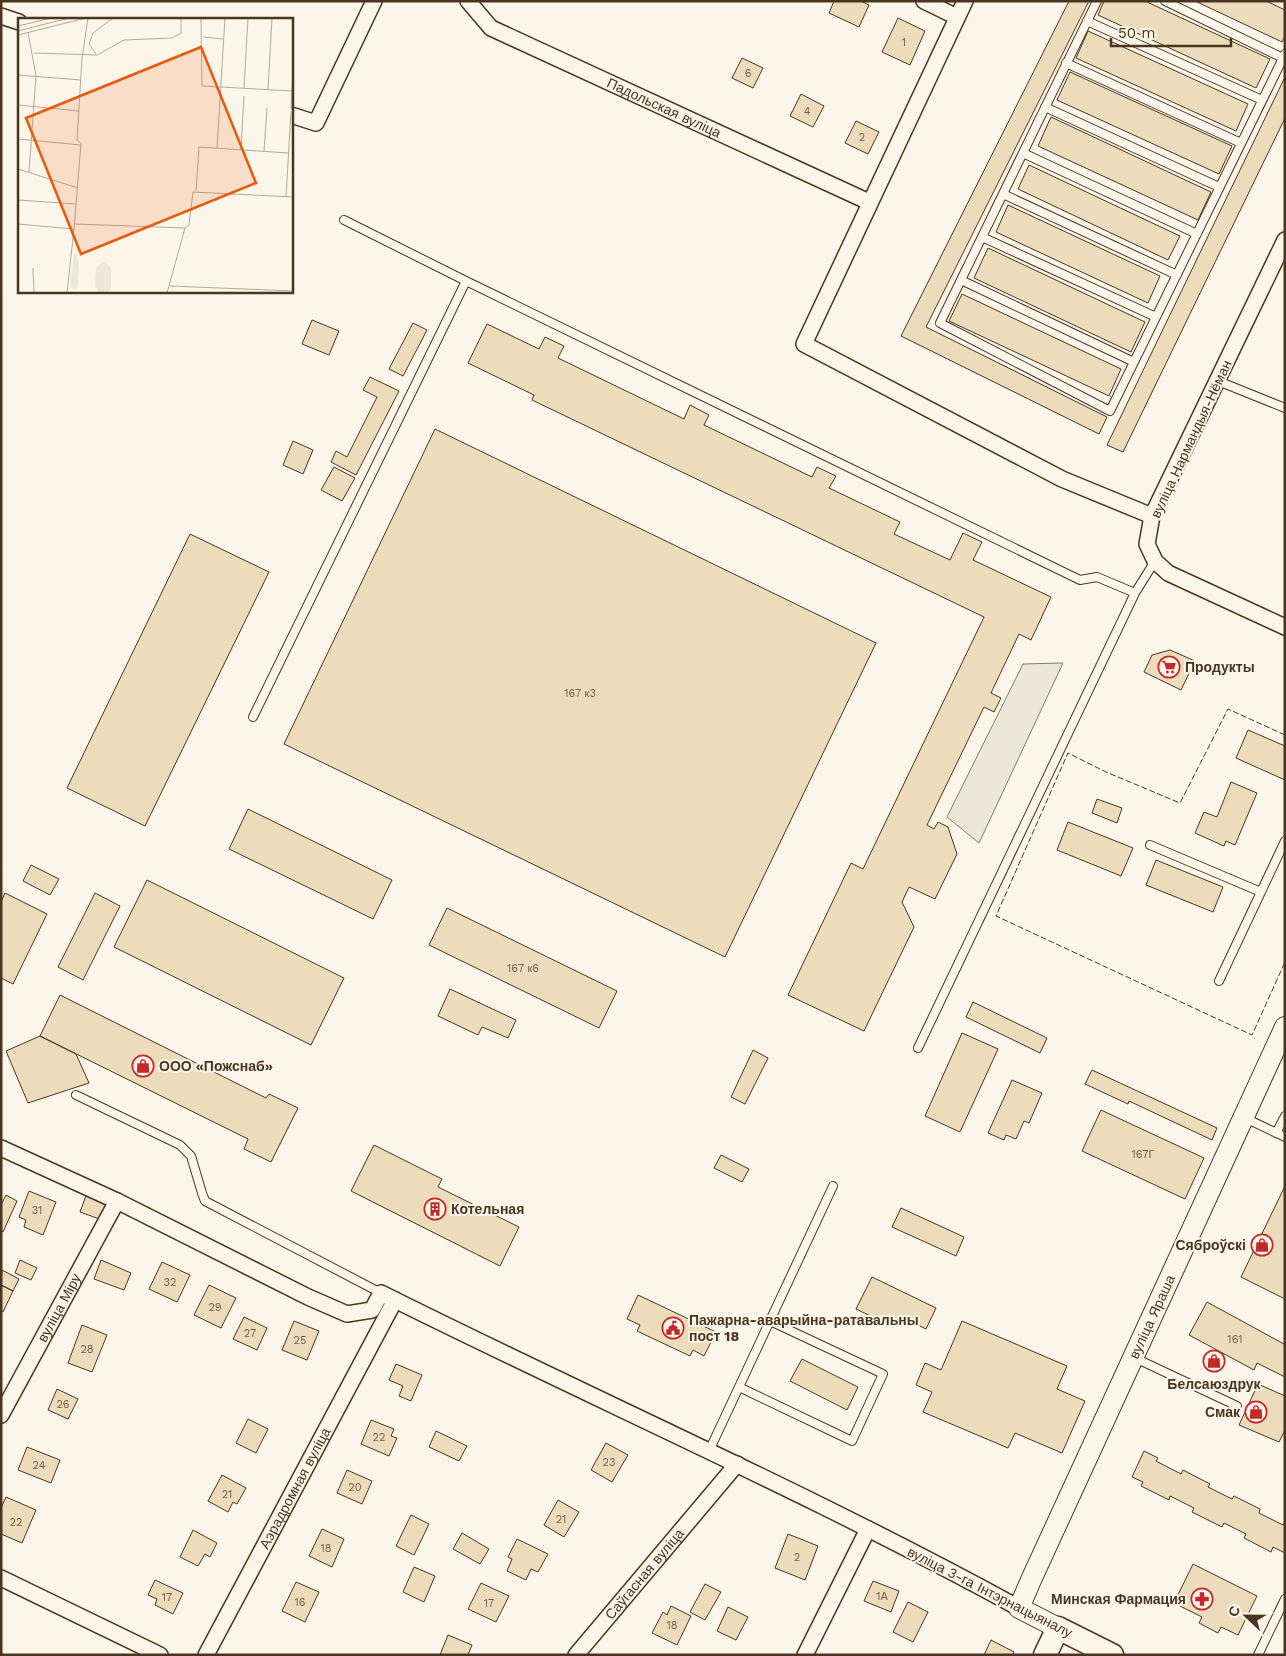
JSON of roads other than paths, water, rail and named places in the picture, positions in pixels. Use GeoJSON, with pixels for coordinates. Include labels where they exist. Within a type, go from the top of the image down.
{"type":"FeatureCollection","features":[{"type":"Feature","properties":{"kind":"main road"},"geometry":{"type":"LineString","coordinates":[[1045,1655],[1058,1628]]}},
{"type":"Feature","properties":{"kind":"main road","name":"вуліца 3-га Інтэрнацыяналу"},"geometry":{"type":"LineString","coordinates":[[1058,1628],[1112,1655]]}},
{"type":"Feature","properties":{"kind":"street"},"geometry":{"type":"LineString","coordinates":[[292,115],[316,124],[374,1]]}},
{"type":"Feature","properties":{"kind":"street","name":"Падольская вуліца"},"geometry":{"type":"LineString","coordinates":[[468,1],[491,28],[870,202]]}},
{"type":"Feature","properties":{"kind":"street"},"geometry":{"type":"LineString","coordinates":[[924,1],[957,17]]}},
{"type":"Feature","properties":{"kind":"street"},"geometry":{"type":"LineString","coordinates":[[965,1],[804,344],[1062,479],[1152,516]]}},
{"type":"Feature","properties":{"kind":"street"},"geometry":{"type":"LineString","coordinates":[[1,16],[18,22]]}},
{"type":"Feature","properties":{"kind":"street","name":"вуліца Нармандыя-Нёман"},"geometry":{"type":"LineString","coordinates":[[1155,561],[1147,544],[1152,516],[1285,240]]}},
{"type":"Feature","properties":{"kind":"street"},"geometry":{"type":"LineString","coordinates":[[1155,561],[1168,573],[1285,627]]}},
{"type":"Feature","properties":{"kind":"street","name":"вуліца Яраша"},"geometry":{"type":"LineString","coordinates":[[1019,1608],[1285,1027]]}},
{"type":"Feature","properties":{"kind":"street"},"geometry":{"type":"LineString","coordinates":[[1,1148],[117,1201],[308,1297],[347,1314],[372,1310],[381,1293]]}},
{"type":"Feature","properties":{"kind":"street","name":"вуліца Міру"},"geometry":{"type":"LineString","coordinates":[[1,1415],[117,1201]]}},
{"type":"Feature","properties":{"kind":"street","name":"вуліца 3-га Інтэрнацыяналу"},"geometry":{"type":"LineString","coordinates":[[381,1293],[737,1464],[868,1529],[1058,1628]]}},
{"type":"Feature","properties":{"kind":"street","name":"Аэрадромная вуліца"},"geometry":{"type":"LineString","coordinates":[[206,1655],[396,1300]]}},
{"type":"Feature","properties":{"kind":"street","name":"Саўгасная вуліца"},"geometry":{"type":"LineString","coordinates":[[576,1655],[737,1464]]}},
{"type":"Feature","properties":{"kind":"street"},"geometry":{"type":"LineString","coordinates":[[805,1655],[868,1529]]}},
{"type":"Feature","properties":{"kind":"street"},"geometry":{"type":"LineString","coordinates":[[1,1578],[160,1655]]}},
{"type":"Feature","properties":{"kind":"lane"},"geometry":{"type":"LineString","coordinates":[[1097,1],[940,323],[1110,411],[1284,57],[1165,1]]}},
{"type":"Feature","properties":{"kind":"lane"},"geometry":{"type":"LineString","coordinates":[[1087,21],[1262,100]]}},
{"type":"Feature","properties":{"kind":"lane"},"geometry":{"type":"LineString","coordinates":[[1066,64],[1241,143]]}},
{"type":"Feature","properties":{"kind":"lane"},"geometry":{"type":"LineString","coordinates":[[1045,107],[1219,188]]}},
{"type":"Feature","properties":{"kind":"lane"},"geometry":{"type":"LineString","coordinates":[[1023,152],[1197,234]]}},
{"type":"Feature","properties":{"kind":"lane"},"geometry":{"type":"LineString","coordinates":[[1003,194],[1176,275]]}},
{"type":"Feature","properties":{"kind":"lane"},"geometry":{"type":"LineString","coordinates":[[344,220],[1080,580],[1097,577],[1135,593]]}},
{"type":"Feature","properties":{"kind":"lane"},"geometry":{"type":"LineString","coordinates":[[982,237],[1156,317]]}},
{"type":"Feature","properties":{"kind":"lane"},"geometry":{"type":"LineString","coordinates":[[960,280],[1134,362]]}},
{"type":"Feature","properties":{"kind":"lane"},"geometry":{"type":"LineString","coordinates":[[253,717],[466,281]]}},
{"type":"Feature","properties":{"kind":"lane"},"geometry":{"type":"LineString","coordinates":[[1218,381],[1285,408]]}},
{"type":"Feature","properties":{"kind":"lane"},"geometry":{"type":"LineString","coordinates":[[918,1048],[1135,593],[1155,561]]}},
{"type":"Feature","properties":{"kind":"lane"},"geometry":{"type":"LineString","coordinates":[[1219,981],[1261,892],[1282,857],[1285,841]]}},
{"type":"Feature","properties":{"kind":"lane"},"geometry":{"type":"LineString","coordinates":[[1150,845],[1261,892]]}},
{"type":"Feature","properties":{"kind":"lane"},"geometry":{"type":"LineString","coordinates":[[76,1095],[180,1145],[191,1156],[206,1201],[381,1293]]}},
{"type":"Feature","properties":{"kind":"lane"},"geometry":{"type":"LineString","coordinates":[[1276,1133],[1285,1116]]}},
{"type":"Feature","properties":{"kind":"lane"},"geometry":{"type":"LineString","coordinates":[[1243,1117],[1285,1137]]}},
{"type":"Feature","properties":{"kind":"lane"},"geometry":{"type":"LineString","coordinates":[[709,1451],[833,1186]]}},
{"type":"Feature","properties":{"kind":"lane"},"geometry":{"type":"LineString","coordinates":[[739,1387],[852,1441],[883,1374],[770,1321]]}},
{"type":"Feature","properties":{"kind":"lane"},"geometry":{"type":"LineString","coordinates":[[1133,1358],[1237,1406]]}},
{"type":"Feature","properties":{"kind":"lane"},"geometry":{"type":"LineString","coordinates":[[1258,1655],[1285,1599]]}},
{"type":"Feature","properties":{"kind":"place","name":"Продукты"},"geometry":{"type":"Point","coordinates":[1169,667]}},
{"type":"Feature","properties":{"kind":"place","name":"ООО «Пожснаб»"},"geometry":{"type":"Point","coordinates":[143,1066]}},
{"type":"Feature","properties":{"kind":"place","name":"Котельная"},"geometry":{"type":"Point","coordinates":[435,1209]}},
{"type":"Feature","properties":{"kind":"place","name":"Сяброўскі"},"geometry":{"type":"Point","coordinates":[1262,1245]}},
{"type":"Feature","properties":{"kind":"place","name":"Пажарна-аварыйна-ратавальны пост 18"},"geometry":{"type":"Point","coordinates":[673,1328]}},
{"type":"Feature","properties":{"kind":"place","name":"Белсаюздрук"},"geometry":{"type":"Point","coordinates":[1214,1361]}},
{"type":"Feature","properties":{"kind":"place","name":"Смак"},"geometry":{"type":"Point","coordinates":[1256,1412]}},
{"type":"Feature","properties":{"kind":"place","name":"Минская Фармация"},"geometry":{"type":"Point","coordinates":[1202,1599]}}]}
